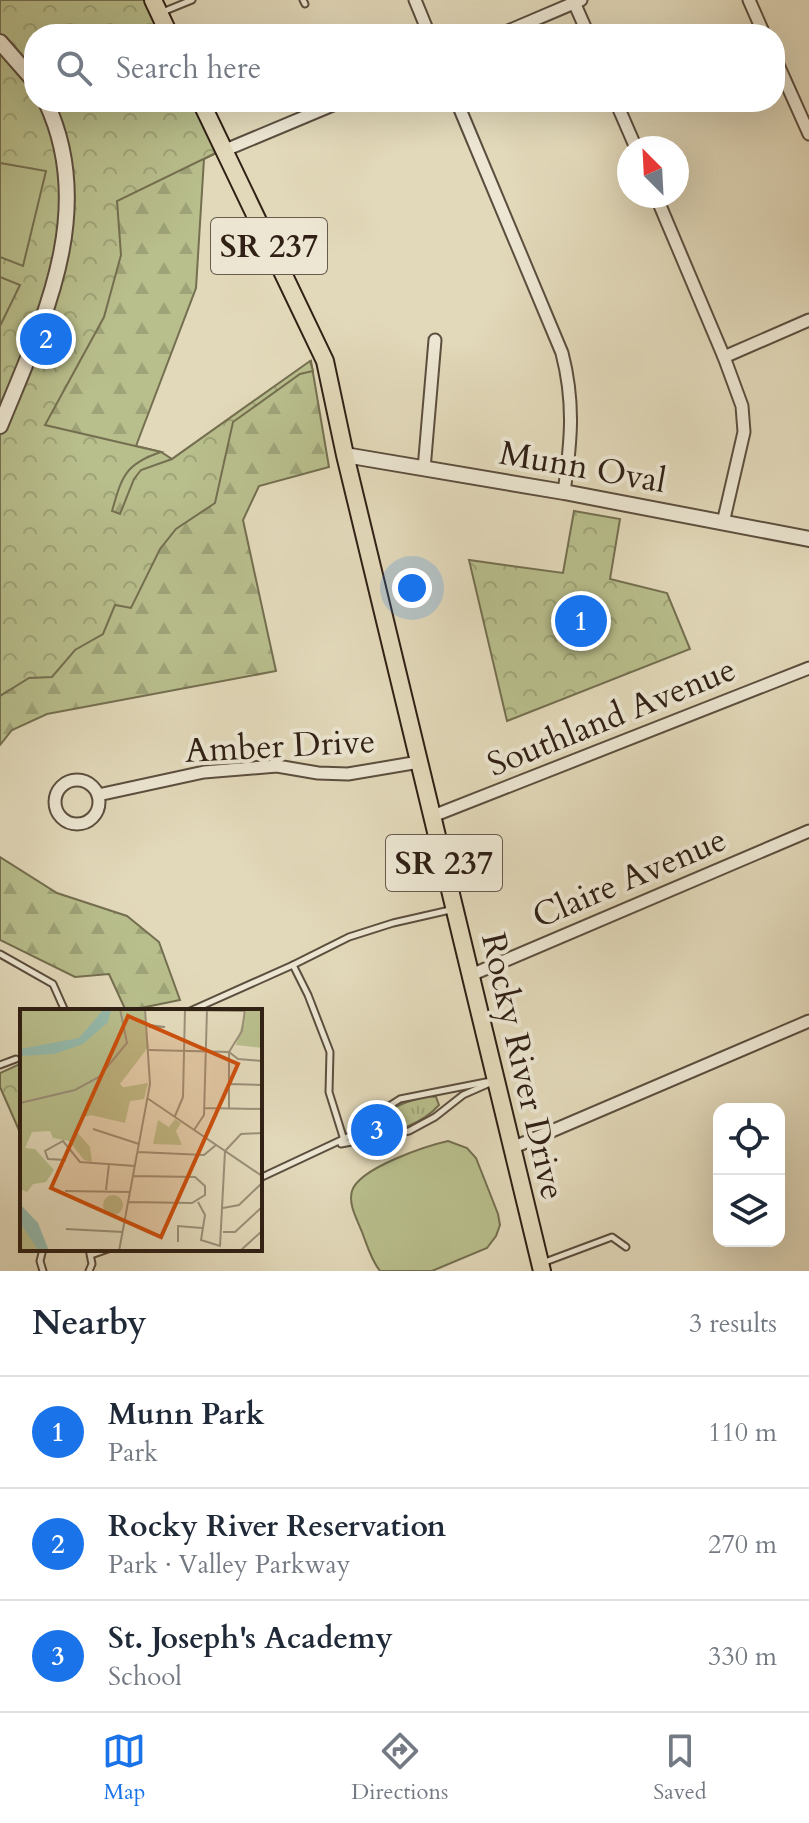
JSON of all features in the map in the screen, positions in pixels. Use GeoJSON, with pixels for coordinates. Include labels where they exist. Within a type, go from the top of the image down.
{"type":"FeatureCollection","features":[{"type":"Feature","properties":{"kind":"main road"},"geometry":{"type":"LineString","coordinates":[[157,4],[165,24]]}},
{"type":"Feature","properties":{"kind":"main road","name":"Rocky River Drive"},"geometry":{"type":"LineString","coordinates":[[205,112],[325,361],[541,1268]]}},
{"type":"Feature","properties":{"kind":"street"},"geometry":{"type":"LineString","coordinates":[[415,0],[425,24]]}},
{"type":"Feature","properties":{"kind":"street"},"geometry":{"type":"LineString","coordinates":[[749,0],[760,24]]}},
{"type":"Feature","properties":{"kind":"street"},"geometry":{"type":"LineString","coordinates":[[524,24],[576,1],[584,24]]}},
{"type":"Feature","properties":{"kind":"street"},"geometry":{"type":"LineString","coordinates":[[0,42],[24,70]]}},
{"type":"Feature","properties":{"kind":"street"},"geometry":{"type":"LineString","coordinates":[[785,80],[809,134]]}},
{"type":"Feature","properties":{"kind":"street"},"geometry":{"type":"LineString","coordinates":[[0,426],[53,292],[66,234],[67,169],[50,112]]}},
{"type":"Feature","properties":{"kind":"street"},"geometry":{"type":"LineString","coordinates":[[223,151],[316,112]]}},
{"type":"Feature","properties":{"kind":"street"},"geometry":{"type":"LineString","coordinates":[[461,112],[562,353],[571,397],[572,433],[564,492]]}},
{"type":"Feature","properties":{"kind":"street"},"geometry":{"type":"LineString","coordinates":[[620,112],[631,136]]}},
{"type":"Feature","properties":{"kind":"street"},"geometry":{"type":"LineString","coordinates":[[661,208],[742,406],[744,432],[723,523]]}},
{"type":"Feature","properties":{"kind":"street"},"geometry":{"type":"LineString","coordinates":[[724,357],[809,320]]}},
{"type":"Feature","properties":{"kind":"street"},"geometry":{"type":"LineString","coordinates":[[424,469],[435,340]]}},
{"type":"Feature","properties":{"kind":"street","name":"Munn Oval"},"geometry":{"type":"LineString","coordinates":[[345,455],[564,492],[809,539]]}},
{"type":"Feature","properties":{"kind":"street","name":"Southland Avenue"},"geometry":{"type":"LineString","coordinates":[[433,816],[809,668]]}},
{"type":"Feature","properties":{"kind":"street","name":"Amber Drive"},"geometry":{"type":"LineString","coordinates":[[98,795],[227,769],[277,766],[348,774],[419,762]]}},
{"type":"Feature","properties":{"kind":"street"},"geometry":{"type":"LineString","coordinates":[[70,780],[90,784],[98,795],[97,811],[87,822],[72,824],[55,809],[59,788],[70,780]]}},
{"type":"Feature","properties":{"kind":"street","name":"Claire Avenue"},"geometry":{"type":"LineString","coordinates":[[471,975],[809,831]]}},
{"type":"Feature","properties":{"kind":"street"},"geometry":{"type":"LineString","coordinates":[[512,1148],[809,1021]]}},
{"type":"Feature","properties":{"kind":"lane"},"geometry":{"type":"LineString","coordinates":[[157,4],[192,0]]}},
{"type":"Feature","properties":{"kind":"lane"},"geometry":{"type":"LineString","coordinates":[[194,1009],[349,937],[455,909]]}},
{"type":"Feature","properties":{"kind":"lane"},"geometry":{"type":"LineString","coordinates":[[0,954],[53,984],[64,1009]]}},
{"type":"Feature","properties":{"kind":"lane"},"geometry":{"type":"LineString","coordinates":[[293,965],[330,1052],[329,1092],[344,1140]]}},
{"type":"Feature","properties":{"kind":"lane"},"geometry":{"type":"LineString","coordinates":[[0,1065],[16,1059]]}},
{"type":"Feature","properties":{"kind":"lane"},"geometry":{"type":"LineString","coordinates":[[262,1177],[334,1146],[400,1099],[496,1080]]}},
{"type":"Feature","properties":{"kind":"lane"},"geometry":{"type":"LineString","coordinates":[[334,1146],[409,1131],[435,1117],[463,1095],[496,1080]]}},
{"type":"Feature","properties":{"kind":"lane"},"geometry":{"type":"LineString","coordinates":[[541,1268],[612,1237],[626,1247]]}},
{"type":"Feature","properties":{"kind":"lane"},"geometry":{"type":"LineString","coordinates":[[42,1251],[40,1261],[43,1271]]}},
{"type":"Feature","properties":{"kind":"lane"},"geometry":{"type":"LineString","coordinates":[[89,1271],[90,1252]]}},
{"type":"Feature","properties":{"kind":"green space"},"geometry":{"type":"Polygon","coordinates":[[[0,0],[152,0],[163,24],[24,24],[24,112],[206,112],[224,149],[117,201],[121,255],[104,317],[45,425],[161,452],[140,461],[122,480],[112,511],[120,514],[134,479],[141,470],[172,459],[310,361],[313,371],[300,374],[233,422],[215,503],[176,529],[160,549],[131,608],[115,605],[103,634],[75,650],[52,677],[29,678],[0,696],[0,0]]]}},
{"type":"Feature","properties":{"kind":"green space"},"geometry":{"type":"Polygon","coordinates":[[[77,151],[220,151],[204,159],[196,288],[136,446],[161,452],[172,459],[311,361],[329,467],[259,486],[243,520],[276,671],[47,714],[12,730],[0,745],[0,464],[77,151]]]}},
{"type":"Feature","properties":{"kind":"green space"},"geometry":{"type":"Polygon","coordinates":[[[0,163],[46,171],[23,266],[0,257],[0,163]]]}},
{"type":"Feature","properties":{"kind":"green space"},"geometry":{"type":"Polygon","coordinates":[[[0,277],[20,285],[0,326],[0,277]]]}},
{"type":"Feature","properties":{"kind":"green space"},"geometry":{"type":"Polygon","coordinates":[[[574,511],[620,519],[610,579],[667,593],[690,649],[507,721],[469,560],[563,573],[574,511]]]}},
{"type":"Feature","properties":{"kind":"green space"},"geometry":{"type":"Polygon","coordinates":[[[0,857],[57,893],[127,916],[159,942],[180,1000],[125,1009],[109,974],[75,977],[0,940],[0,857]]]}},
{"type":"Feature","properties":{"kind":"green space"},"geometry":{"type":"Polygon","coordinates":[[[20,1064],[20,1132],[0,1087],[0,1073],[20,1064]]]}},
{"type":"Feature","properties":{"kind":"green space"},"geometry":{"type":"Polygon","coordinates":[[[436,1097],[439,1105],[416,1122],[388,1132],[369,1131],[380,1117],[395,1107],[436,1097]]]}},
{"type":"Feature","properties":{"kind":"green space"},"geometry":{"type":"Polygon","coordinates":[[[448,1141],[467,1148],[476,1158],[498,1214],[500,1225],[496,1236],[487,1248],[432,1271],[380,1271],[354,1212],[352,1191],[357,1182],[380,1166],[448,1141]]]}},
{"type":"Feature","properties":{"kind":"place","name":"Rocky River Reservation"},"geometry":{"type":"Point","coordinates":[46,339]}},
{"type":"Feature","properties":{"kind":"place","name":"Munn Park"},"geometry":{"type":"Point","coordinates":[581,621]}},
{"type":"Feature","properties":{"kind":"place","name":"St. Joseph's Academy"},"geometry":{"type":"Point","coordinates":[377,1130]}}]}
